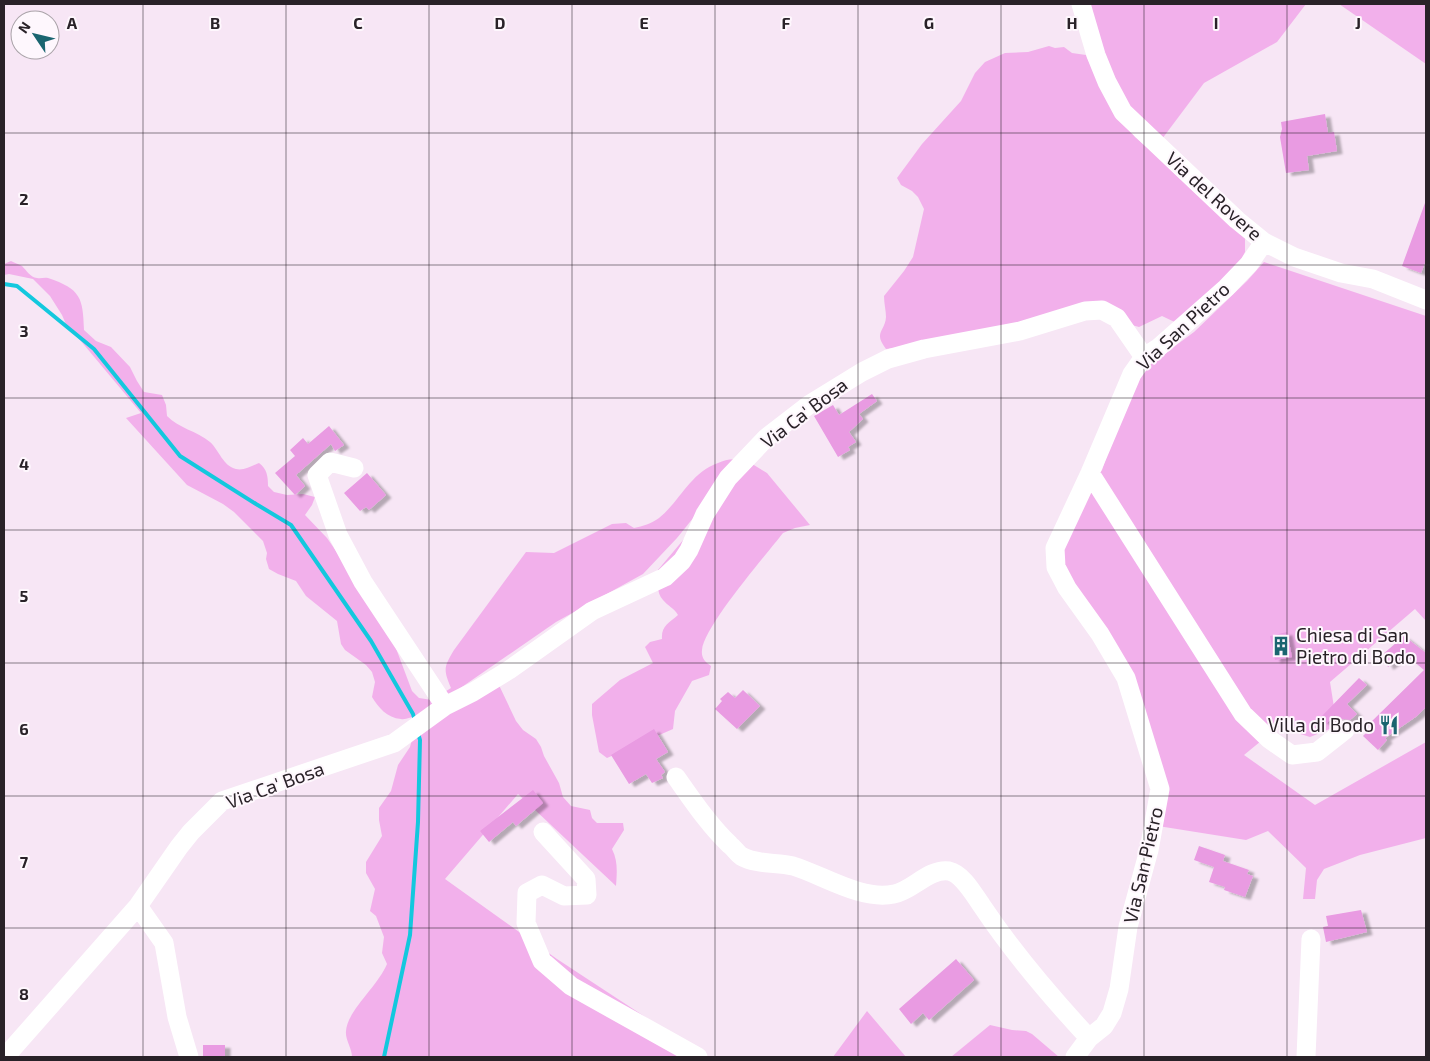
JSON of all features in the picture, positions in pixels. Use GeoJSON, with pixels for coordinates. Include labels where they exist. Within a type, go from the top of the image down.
{"type":"FeatureCollection","features":[{"type":"Feature","properties":{"kind":"street","name":"Via del Rovere"},"geometry":{"type":"LineString","coordinates":[[1080,4],[1096,55],[1107,82],[1123,112],[1216,200],[1264,242],[1294,257],[1341,273],[1373,279],[1426,300]]}},
{"type":"Feature","properties":{"kind":"street","name":"Via San Pietro"},"geometry":{"type":"LineString","coordinates":[[1075,1057],[1089,1038],[1104,1026],[1112,1012],[1120,989],[1128,927],[1149,850],[1160,789],[1126,678],[1100,634],[1067,588],[1056,566],[1055,548],[1090,473],[1132,374],[1144,357],[1158,348],[1226,288],[1249,264],[1264,242]]}},
{"type":"Feature","properties":{"kind":"street","name":"Via Ca' Bosa"},"geometry":{"type":"LineString","coordinates":[[5,1057],[138,906],[178,847],[222,801],[394,743],[445,706],[502,674],[592,610],[665,577],[682,561],[705,514],[728,478],[766,438],[810,404],[862,372],[888,359],[924,349],[1020,330],[1085,311],[1102,310],[1117,318],[1144,357]]}},
{"type":"Feature","properties":{"kind":"street"},"geometry":{"type":"LineString","coordinates":[[354,468],[330,462],[317,475],[338,534],[363,582],[445,706]]}},
{"type":"Feature","properties":{"kind":"street"},"geometry":{"type":"LineString","coordinates":[[1090,473],[1243,714],[1269,739],[1292,755],[1317,752],[1344,730]]}},
{"type":"Feature","properties":{"kind":"street"},"geometry":{"type":"LineString","coordinates":[[676,777],[716,831],[742,856],[762,862],[793,866],[853,890],[876,894],[893,895],[936,872],[949,871],[961,879],[1044,990],[1089,1038]]}},
{"type":"Feature","properties":{"kind":"street"},"geometry":{"type":"LineString","coordinates":[[543,832],[586,879],[587,895],[564,896],[542,885],[527,893],[526,923],[542,961],[572,986],[698,1057]]}},
{"type":"Feature","properties":{"kind":"street"},"geometry":{"type":"LineString","coordinates":[[138,906],[164,943],[177,1017],[189,1057]]}},
{"type":"Feature","properties":{"kind":"street"},"geometry":{"type":"LineString","coordinates":[[1306,1057],[1311,939]]}},
{"type":"Feature","properties":{"kind":"shaded area"},"geometry":{"type":"Polygon","coordinates":[[[1087,4],[1306,4],[1277,42],[1204,83],[1159,143],[1119,97],[1087,4]]]}},
{"type":"Feature","properties":{"kind":"shaded area"},"geometry":{"type":"Polygon","coordinates":[[[1339,4],[1426,4],[1426,64],[1339,4]]]}},
{"type":"Feature","properties":{"kind":"shaded area"},"geometry":{"type":"Polygon","coordinates":[[[1049,46],[1055,48],[1064,47],[1072,53],[1086,55],[1109,103],[1135,137],[1245,232],[1245,252],[1236,270],[1183,326],[1162,316],[1139,327],[1128,324],[1116,314],[1036,323],[886,349],[880,339],[886,317],[884,296],[913,257],[924,209],[918,197],[901,185],[897,178],[922,144],[961,101],[975,73],[985,62],[1005,53],[1028,52],[1049,46]]]}},
{"type":"Feature","properties":{"kind":"shaded area"},"geometry":{"type":"Polygon","coordinates":[[[11,261],[22,266],[32,276],[48,278],[74,291],[81,302],[84,330],[96,341],[111,347],[130,367],[144,392],[162,395],[166,405],[167,416],[171,420],[210,442],[228,465],[236,469],[242,469],[259,463],[266,473],[268,486],[274,492],[287,495],[303,494],[315,497],[305,515],[327,538],[394,643],[412,691],[419,698],[432,700],[451,688],[446,668],[454,650],[526,552],[554,553],[612,524],[626,523],[634,528],[644,526],[667,511],[693,480],[708,467],[731,459],[740,460],[677,538],[643,574],[556,622],[417,718],[417,715],[404,719],[391,717],[377,705],[372,697],[375,682],[372,672],[366,665],[345,650],[341,644],[337,621],[306,596],[296,581],[269,569],[263,541],[234,512],[187,485],[126,418],[141,413],[80,340],[68,329],[50,296],[33,279],[9,274],[4,275],[4,264],[11,261]]]}},
{"type":"Feature","properties":{"kind":"shaded area"},"geometry":{"type":"Polygon","coordinates":[[[1264,262],[1426,316],[1426,621],[1415,609],[1330,682],[1337,726],[1310,737],[1278,727],[1244,755],[1315,805],[1426,742],[1426,838],[1360,855],[1324,869],[1317,880],[1315,899],[1303,899],[1306,868],[1268,831],[1246,840],[1158,826],[1126,670],[1063,576],[1063,538],[1089,488],[1102,470],[1119,419],[1144,369],[1194,332],[1264,262]]]}},
{"type":"Feature","properties":{"kind":"shaded area"},"geometry":{"type":"Polygon","coordinates":[[[749,462],[767,473],[810,525],[783,533],[724,608],[705,639],[702,650],[704,660],[711,666],[709,675],[692,681],[675,711],[673,729],[607,758],[599,752],[592,715],[592,704],[620,680],[653,663],[645,647],[650,642],[662,639],[664,628],[678,615],[661,597],[658,590],[657,571],[749,462]]]}},
{"type":"Feature","properties":{"kind":"shaded area"},"geometry":{"type":"Polygon","coordinates":[[[497,681],[516,721],[523,730],[536,739],[541,747],[559,783],[563,797],[571,806],[590,810],[592,818],[597,823],[623,823],[624,830],[612,849],[617,871],[616,886],[518,794],[445,879],[557,959],[656,1024],[690,1057],[352,1057],[346,1034],[348,1023],[387,964],[382,953],[384,937],[376,916],[370,911],[375,889],[366,873],[366,862],[382,836],[379,808],[391,791],[398,765],[410,747],[413,736],[497,681]]]}},
{"type":"Feature","properties":{"kind":"shaded area"},"geometry":{"type":"Polygon","coordinates":[[[867,1011],[906,1057],[833,1057],[867,1011]]]}},
{"type":"Feature","properties":{"kind":"shaded area"},"geometry":{"type":"Polygon","coordinates":[[[990,1025],[1026,1031],[1059,1057],[951,1057],[990,1025]]]}},
{"type":"Feature","properties":{"kind":"building"},"geometry":{"type":"Polygon","coordinates":[[[1325,114],[1328,133],[1334,132],[1337,151],[1307,156],[1309,170],[1286,173],[1280,137],[1281,122],[1325,114]]]}},
{"type":"Feature","properties":{"kind":"building"},"geometry":{"type":"Polygon","coordinates":[[[1425,203],[1426,260],[1421,273],[1402,266],[1425,203]]]}},
{"type":"Feature","properties":{"kind":"building"},"geometry":{"type":"Polygon","coordinates":[[[872,394],[877,401],[859,414],[863,419],[849,432],[856,442],[848,447],[850,450],[838,457],[814,416],[833,405],[839,415],[872,394]]]}},
{"type":"Feature","properties":{"kind":"building"},"geometry":{"type":"Polygon","coordinates":[[[329,426],[344,445],[335,451],[331,444],[296,475],[305,486],[295,495],[275,473],[295,456],[290,450],[303,438],[308,444],[329,426]]]}},
{"type":"Feature","properties":{"kind":"building"},"geometry":{"type":"Polygon","coordinates":[[[367,473],[386,495],[369,510],[366,507],[360,511],[344,493],[367,473]]]}},
{"type":"Feature","properties":{"kind":"building","name":"Chiesa di San Pietro di Bodo"},"geometry":{"type":"Polygon","coordinates":[[[1287,632],[1292,657],[1275,660],[1270,636],[1287,632]]]}},
{"type":"Feature","properties":{"kind":"building"},"geometry":{"type":"Polygon","coordinates":[[[1404,636],[1426,653],[1426,707],[1417,716],[1385,738],[1387,740],[1378,750],[1363,736],[1371,728],[1368,725],[1424,670],[1405,654],[1388,667],[1382,655],[1404,636]]]}},
{"type":"Feature","properties":{"kind":"building"},"geometry":{"type":"Polygon","coordinates":[[[1359,678],[1367,685],[1347,704],[1357,714],[1350,720],[1340,720],[1335,715],[1326,724],[1320,718],[1359,678]]]}},
{"type":"Feature","properties":{"kind":"building"},"geometry":{"type":"Polygon","coordinates":[[[743,690],[760,706],[737,729],[715,709],[722,701],[720,699],[728,692],[735,698],[743,690]]]}},
{"type":"Feature","properties":{"kind":"building"},"geometry":{"type":"Polygon","coordinates":[[[654,729],[668,752],[656,759],[665,772],[661,775],[663,778],[652,783],[646,774],[629,784],[611,755],[654,729]]]}},
{"type":"Feature","properties":{"kind":"building"},"geometry":{"type":"Polygon","coordinates":[[[533,790],[543,803],[516,826],[513,822],[489,842],[480,831],[533,790]]]}},
{"type":"Feature","properties":{"kind":"building"},"geometry":{"type":"Polygon","coordinates":[[[1199,846],[1225,855],[1223,861],[1249,870],[1247,874],[1253,876],[1245,897],[1224,890],[1225,887],[1209,882],[1214,867],[1194,860],[1199,846]]]}},
{"type":"Feature","properties":{"kind":"building"},"geometry":{"type":"Polygon","coordinates":[[[1361,910],[1367,932],[1326,942],[1323,927],[1328,926],[1326,916],[1361,910]]]}},
{"type":"Feature","properties":{"kind":"building"},"geometry":{"type":"Polygon","coordinates":[[[956,959],[974,980],[929,1020],[923,1013],[911,1024],[899,1009],[956,959]]]}},
{"type":"Feature","properties":{"kind":"building"},"geometry":{"type":"Polygon","coordinates":[[[203,1045],[225,1045],[225,1057],[203,1057],[203,1045]]]}},
{"type":"Feature","properties":{"kind":"waterway"},"geometry":{"type":"LineString","coordinates":[[4,284],[17,286],[94,349],[180,456],[291,525],[371,641],[413,714],[415,721]]}},
{"type":"Feature","properties":{"kind":"waterway"},"geometry":{"type":"LineString","coordinates":[[384,1057],[410,935],[418,822],[420,740],[418,733]]}},
{"type":"Feature","properties":{"kind":"place","name":"Chiesa di San Pietro di Bodo"},"geometry":{"type":"Point","coordinates":[1281,646]}},
{"type":"Feature","properties":{"kind":"place","name":"Villa di Bodo"},"geometry":{"type":"Point","coordinates":[1389,725]}}]}
